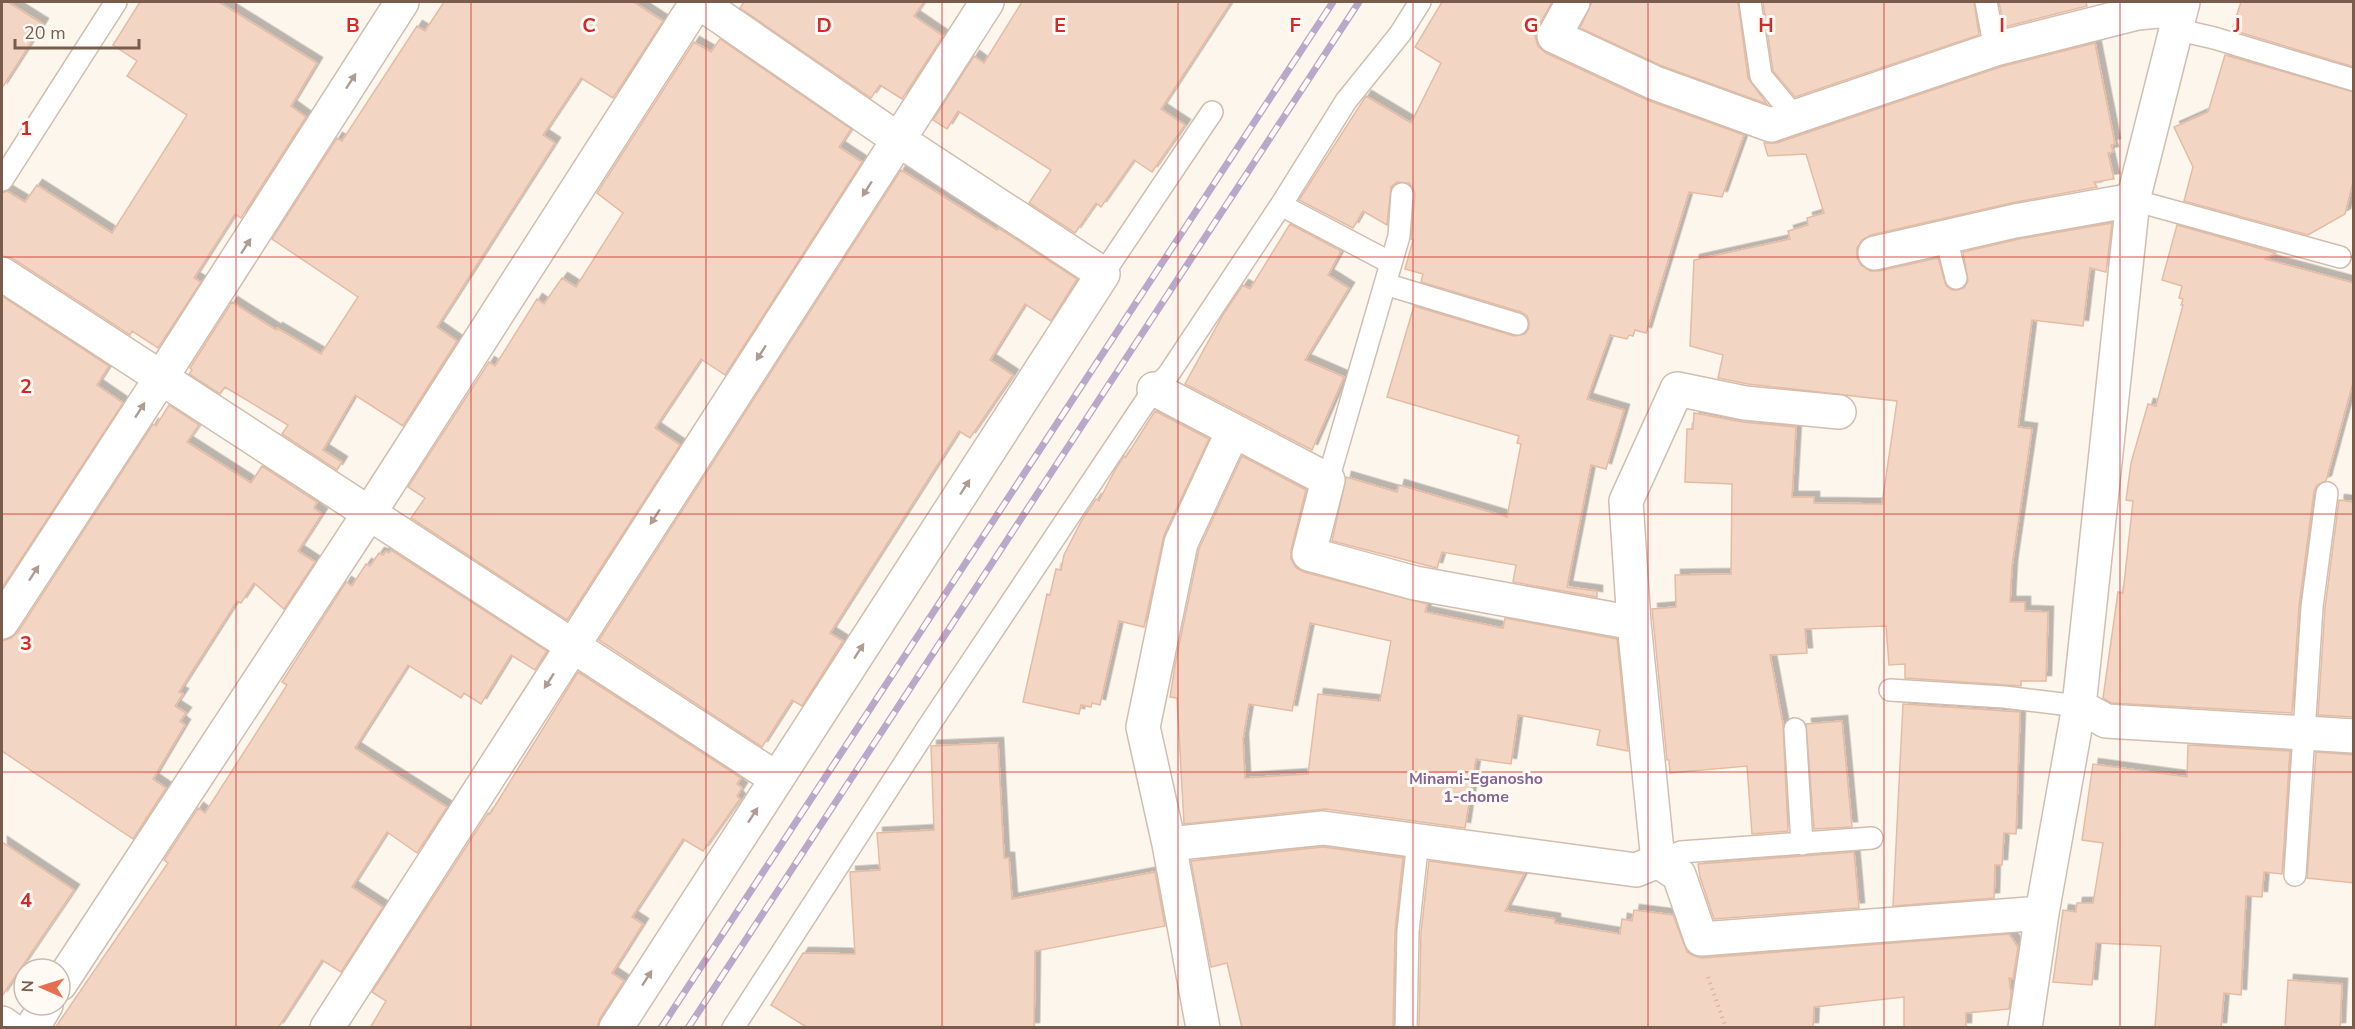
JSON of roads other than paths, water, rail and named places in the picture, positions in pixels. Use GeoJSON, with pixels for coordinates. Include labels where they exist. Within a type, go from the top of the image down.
{"type":"FeatureCollection","features":[{"type":"Feature","properties":{"kind":"street"},"geometry":{"type":"LineString","coordinates":[[2,622],[402,2]]}},
{"type":"Feature","properties":{"kind":"street"},"geometry":{"type":"LineString","coordinates":[[72,966],[370,512],[698,2],[898,140],[1103,274],[616,1028]]}},
{"type":"Feature","properties":{"kind":"street"},"geometry":{"type":"LineString","coordinates":[[327,1028],[987,2]]}},
{"type":"Feature","properties":{"kind":"street"},"geometry":{"type":"LineString","coordinates":[[1573,2],[1554,36],[1655,83],[1771,125],[2113,10],[2136,13],[2179,13],[2133,200],[2079,706],[2042,913],[2025,1028]]}},
{"type":"Feature","properties":{"kind":"street"},"geometry":{"type":"LineString","coordinates":[[1875,253],[2014,221],[2133,200]]}},
{"type":"Feature","properties":{"kind":"street"},"geometry":{"type":"LineString","coordinates":[[2,274],[777,779]]}},
{"type":"Feature","properties":{"kind":"street"},"geometry":{"type":"LineString","coordinates":[[1154,388],[1328,480],[1309,554],[1415,583],[1634,623]]}},
{"type":"Feature","properties":{"kind":"street"},"geometry":{"type":"LineString","coordinates":[[1658,861],[1634,623],[1626,501],[1677,389],[1745,403],[1839,412]]}},
{"type":"Feature","properties":{"kind":"street"},"geometry":{"type":"LineString","coordinates":[[1203,1028],[1169,844],[1143,727],[1181,543],[1233,431]]}},
{"type":"Feature","properties":{"kind":"street"},"geometry":{"type":"LineString","coordinates":[[2079,706],[2106,722],[2354,736]]}},
{"type":"Feature","properties":{"kind":"street"},"geometry":{"type":"LineString","coordinates":[[1169,844],[1323,828],[1636,870],[1658,861]]}},
{"type":"Feature","properties":{"kind":"street"},"geometry":{"type":"LineString","coordinates":[[1658,861],[1679,875],[1701,939],[2042,913]]}},
{"type":"Feature","properties":{"kind":"street"},"geometry":{"type":"LineString","coordinates":[[2,1023],[9,1028]]}},
{"type":"Feature","properties":{"kind":"lane"},"geometry":{"type":"LineString","coordinates":[[733,1028],[924,733],[1154,388],[1168,375],[1281,205],[1346,100],[1400,34],[1420,2]]}},
{"type":"Feature","properties":{"kind":"lane"},"geometry":{"type":"LineString","coordinates":[[1750,2],[1761,76],[1795,117]]}},
{"type":"Feature","properties":{"kind":"lane"},"geometry":{"type":"LineString","coordinates":[[1986,2],[1995,49]]}},
{"type":"Feature","properties":{"kind":"lane"},"geometry":{"type":"LineString","coordinates":[[2,180],[111,3]]}},
{"type":"Feature","properties":{"kind":"lane"},"geometry":{"type":"LineString","coordinates":[[2179,13],[2214,38],[2354,80]]}},
{"type":"Feature","properties":{"kind":"lane"},"geometry":{"type":"LineString","coordinates":[[1103,274],[1212,112]]}},
{"type":"Feature","properties":{"kind":"lane"},"geometry":{"type":"LineString","coordinates":[[1328,480],[1399,236],[1402,194]]}},
{"type":"Feature","properties":{"kind":"lane"},"geometry":{"type":"LineString","coordinates":[[2133,200],[2340,257]]}},
{"type":"Feature","properties":{"kind":"lane"},"geometry":{"type":"LineString","coordinates":[[1281,205],[1391,262]]}},
{"type":"Feature","properties":{"kind":"lane"},"geometry":{"type":"LineString","coordinates":[[1946,237],[1956,278]]}},
{"type":"Feature","properties":{"kind":"lane"},"geometry":{"type":"LineString","coordinates":[[1385,284],[1517,324]]}},
{"type":"Feature","properties":{"kind":"lane"},"geometry":{"type":"LineString","coordinates":[[2295,876],[2312,607],[2326,493]]}},
{"type":"Feature","properties":{"kind":"lane"},"geometry":{"type":"LineString","coordinates":[[1890,690],[2004,697],[2079,706]]}},
{"type":"Feature","properties":{"kind":"lane"},"geometry":{"type":"LineString","coordinates":[[1795,729],[1802,844]]}},
{"type":"Feature","properties":{"kind":"lane"},"geometry":{"type":"LineString","coordinates":[[1658,861],[1681,852],[1872,838]]}},
{"type":"Feature","properties":{"kind":"lane"},"geometry":{"type":"LineString","coordinates":[[1406,1028],[1407,931],[1419,840]]}},
{"type":"Feature","properties":{"kind":"railway"},"geometry":{"type":"LineString","coordinates":[[661,1028],[1333,2]]}},
{"type":"Feature","properties":{"kind":"railway"},"geometry":{"type":"LineString","coordinates":[[688,1028],[1359,2]]}},
{"type":"Feature","properties":{"kind":"district","name":"Minami-Eganosho 1-chome"},"geometry":{"type":"Point","coordinates":[1476,787]}}]}
